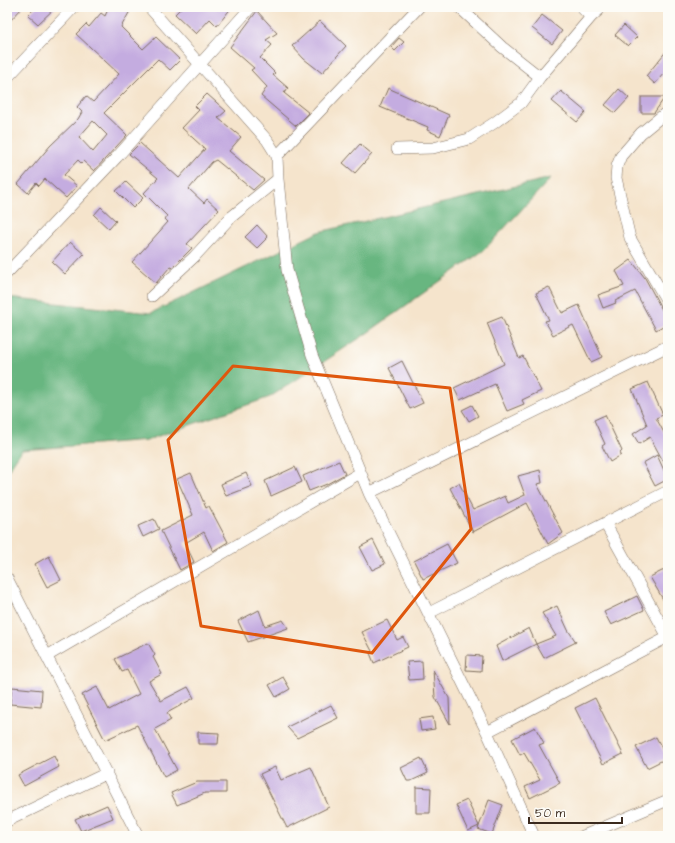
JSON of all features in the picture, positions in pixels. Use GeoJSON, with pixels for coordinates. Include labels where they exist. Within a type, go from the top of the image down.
{"type":"FeatureCollection","features":[{"type":"Feature","properties":{"kind":"street"},"geometry":{"type":"LineString","coordinates":[[7,78],[74,7]]}},
{"type":"Feature","properties":{"kind":"street"},"geometry":{"type":"LineString","coordinates":[[149,7],[267,140],[277,156],[287,270],[312,355],[368,493],[487,732],[534,836]]}},
{"type":"Feature","properties":{"kind":"street"},"geometry":{"type":"LineString","coordinates":[[7,273],[117,157],[199,64],[252,7]]}},
{"type":"Feature","properties":{"kind":"street"},"geometry":{"type":"LineString","coordinates":[[277,156],[419,7]]}},
{"type":"Feature","properties":{"kind":"street"},"geometry":{"type":"LineString","coordinates":[[459,7],[502,48],[540,77]]}},
{"type":"Feature","properties":{"kind":"street"},"geometry":{"type":"LineString","coordinates":[[581,7],[591,17]]}},
{"type":"Feature","properties":{"kind":"street"},"geometry":{"type":"LineString","coordinates":[[397,149],[433,148],[469,139],[494,124],[521,103],[540,77],[591,17],[602,7]]}},
{"type":"Feature","properties":{"kind":"street"},"geometry":{"type":"LineString","coordinates":[[668,111],[641,133],[622,156],[617,166],[616,178],[630,238],[668,303]]}},
{"type":"Feature","properties":{"kind":"street"},"geometry":{"type":"LineString","coordinates":[[152,296],[194,256],[230,218],[278,179]]}},
{"type":"Feature","properties":{"kind":"street"},"geometry":{"type":"LineString","coordinates":[[368,493],[668,346]]}},
{"type":"Feature","properties":{"kind":"street"},"geometry":{"type":"LineString","coordinates":[[47,656],[360,473]]}},
{"type":"Feature","properties":{"kind":"street"},"geometry":{"type":"LineString","coordinates":[[429,613],[668,491]]}},
{"type":"Feature","properties":{"kind":"street"},"geometry":{"type":"LineString","coordinates":[[487,732],[668,637],[605,523]]}},
{"type":"Feature","properties":{"kind":"street"},"geometry":{"type":"LineString","coordinates":[[7,578],[138,836]]}},
{"type":"Feature","properties":{"kind":"street"},"geometry":{"type":"LineString","coordinates":[[7,822],[107,773]]}},
{"type":"Feature","properties":{"kind":"street"},"geometry":{"type":"LineString","coordinates":[[583,836],[667,802]]}},
{"type":"Feature","properties":{"kind":"highlighted area"},"geometry":{"type":"Polygon","coordinates":[[[233,366],[450,388],[471,529],[372,653],[201,626],[168,440],[233,366]]]}},
{"type":"Feature","properties":{"kind":"green space"},"geometry":{"type":"Polygon","coordinates":[[[551,178],[484,250],[363,336],[270,397],[147,440],[22,450],[7,472],[7,298],[151,313],[319,232],[551,178]]]}},
{"type":"Feature","properties":{"kind":"building"},"geometry":{"type":"Polygon","coordinates":[[[7,7],[23,7],[7,24],[7,7]]]}},
{"type":"Feature","properties":{"kind":"building"},"geometry":{"type":"Polygon","coordinates":[[[36,7],[56,7],[38,24],[28,15],[36,7]]]}},
{"type":"Feature","properties":{"kind":"building"},"geometry":{"type":"Polygon","coordinates":[[[109,7],[123,7],[130,11],[121,27],[143,49],[156,37],[180,60],[170,70],[158,59],[104,113],[127,135],[94,171],[83,161],[81,163],[78,160],[64,175],[77,186],[66,198],[45,179],[39,186],[36,183],[28,193],[18,184],[50,146],[78,119],[82,112],[77,107],[86,96],[93,102],[119,74],[76,34],[86,24],[89,27],[101,13],[105,16],[109,7]],[[93,121],[79,137],[93,152],[107,135],[93,121]]]}},
{"type":"Feature","properties":{"kind":"building"},"geometry":{"type":"Polygon","coordinates":[[[182,7],[232,7],[217,26],[210,19],[196,34],[175,14],[182,7]]]}},
{"type":"Feature","properties":{"kind":"building"},"geometry":{"type":"Polygon","coordinates":[[[257,11],[277,33],[266,40],[272,45],[260,58],[275,73],[273,75],[288,88],[284,93],[309,113],[296,126],[261,96],[267,87],[251,70],[254,68],[230,47],[257,11]]]}},
{"type":"Feature","properties":{"kind":"building"},"geometry":{"type":"Polygon","coordinates":[[[542,15],[562,31],[552,44],[532,28],[542,15]]]}},
{"type":"Feature","properties":{"kind":"building"},"geometry":{"type":"Polygon","coordinates":[[[320,21],[346,46],[322,73],[304,59],[292,46],[320,21]]]}},
{"type":"Feature","properties":{"kind":"building"},"geometry":{"type":"Polygon","coordinates":[[[624,25],[637,37],[628,46],[615,35],[624,25]]]}},
{"type":"Feature","properties":{"kind":"building"},"geometry":{"type":"Polygon","coordinates":[[[399,38],[404,42],[395,51],[391,47],[399,38]]]}},
{"type":"Feature","properties":{"kind":"building"},"geometry":{"type":"Polygon","coordinates":[[[668,49],[668,68],[655,84],[646,76],[668,49]]]}},
{"type":"Feature","properties":{"kind":"building"},"geometry":{"type":"Polygon","coordinates":[[[388,88],[449,115],[440,136],[427,130],[428,127],[380,107],[388,88]]]}},
{"type":"Feature","properties":{"kind":"building"},"geometry":{"type":"Polygon","coordinates":[[[619,89],[629,98],[615,113],[605,105],[619,89]]]}},
{"type":"Feature","properties":{"kind":"building"},"geometry":{"type":"Polygon","coordinates":[[[561,91],[586,112],[577,122],[552,101],[561,91]]]}},
{"type":"Feature","properties":{"kind":"building"},"geometry":{"type":"Polygon","coordinates":[[[207,94],[226,111],[218,118],[241,137],[229,151],[264,180],[253,190],[216,160],[212,162],[189,189],[204,203],[207,199],[219,210],[187,244],[192,248],[172,268],[170,267],[156,283],[132,262],[168,222],[165,219],[167,216],[144,193],[158,178],[129,154],[140,143],[179,178],[205,149],[182,128],[199,110],[195,106],[207,94]]]}},
{"type":"Feature","properties":{"kind":"building"},"geometry":{"type":"Polygon","coordinates":[[[641,97],[665,97],[654,113],[641,113],[641,97]]]}},
{"type":"Feature","properties":{"kind":"building"},"geometry":{"type":"Polygon","coordinates":[[[360,144],[372,154],[355,173],[343,163],[360,144]]]}},
{"type":"Feature","properties":{"kind":"building"},"geometry":{"type":"Polygon","coordinates":[[[126,182],[143,198],[133,208],[116,191],[126,182]]]}},
{"type":"Feature","properties":{"kind":"building"},"geometry":{"type":"Polygon","coordinates":[[[101,207],[116,221],[109,229],[94,215],[101,207]]]}},
{"type":"Feature","properties":{"kind":"building"},"geometry":{"type":"Polygon","coordinates":[[[257,225],[268,237],[257,248],[245,237],[257,225]]]}},
{"type":"Feature","properties":{"kind":"building"},"geometry":{"type":"Polygon","coordinates":[[[70,242],[84,254],[65,274],[52,262],[70,242]]]}},
{"type":"Feature","properties":{"kind":"building"},"geometry":{"type":"Polygon","coordinates":[[[631,260],[645,278],[668,321],[668,323],[656,330],[635,291],[615,301],[616,303],[603,308],[598,295],[624,286],[616,271],[631,260]]]}},
{"type":"Feature","properties":{"kind":"building"},"geometry":{"type":"Polygon","coordinates":[[[549,287],[562,313],[579,305],[602,357],[591,362],[573,325],[553,335],[545,321],[549,320],[536,293],[549,287]]]}},
{"type":"Feature","properties":{"kind":"building"},"geometry":{"type":"Polygon","coordinates":[[[502,317],[519,358],[523,356],[541,391],[522,400],[524,404],[507,411],[495,384],[460,400],[454,388],[504,364],[487,323],[502,317]]]}},
{"type":"Feature","properties":{"kind":"building"},"geometry":{"type":"Polygon","coordinates":[[[402,361],[423,403],[410,409],[389,368],[402,361]]]}},
{"type":"Feature","properties":{"kind":"building"},"geometry":{"type":"Polygon","coordinates":[[[648,382],[663,415],[656,418],[668,440],[668,470],[650,437],[639,444],[633,434],[647,425],[632,389],[648,382]]]}},
{"type":"Feature","properties":{"kind":"building"},"geometry":{"type":"Polygon","coordinates":[[[472,405],[478,416],[469,421],[462,410],[472,405]]]}},
{"type":"Feature","properties":{"kind":"building"},"geometry":{"type":"Polygon","coordinates":[[[605,415],[622,451],[620,453],[621,455],[610,462],[602,446],[605,444],[594,420],[605,415]]]}},
{"type":"Feature","properties":{"kind":"building"},"geometry":{"type":"Polygon","coordinates":[[[657,455],[668,479],[655,486],[643,463],[657,455]]]}},
{"type":"Feature","properties":{"kind":"building"},"geometry":{"type":"Polygon","coordinates":[[[339,461],[345,474],[327,484],[309,491],[303,476],[339,461]]]}},
{"type":"Feature","properties":{"kind":"building"},"geometry":{"type":"Polygon","coordinates":[[[295,467],[302,482],[271,496],[265,481],[295,467]]]}},
{"type":"Feature","properties":{"kind":"building"},"geometry":{"type":"Polygon","coordinates":[[[540,470],[542,483],[537,484],[563,533],[548,544],[527,503],[473,532],[450,488],[459,483],[473,510],[505,496],[508,503],[525,495],[518,476],[540,470]]]}},
{"type":"Feature","properties":{"kind":"building"},"geometry":{"type":"Polygon","coordinates":[[[191,473],[206,508],[209,506],[228,542],[213,551],[204,532],[185,543],[194,562],[180,570],[161,531],[193,515],[177,479],[191,473]]]}},
{"type":"Feature","properties":{"kind":"building"},"geometry":{"type":"Polygon","coordinates":[[[246,473],[252,486],[226,496],[221,484],[246,473]]]}},
{"type":"Feature","properties":{"kind":"building"},"geometry":{"type":"Polygon","coordinates":[[[154,519],[159,529],[143,537],[138,526],[154,519]]]}},
{"type":"Feature","properties":{"kind":"building"},"geometry":{"type":"Polygon","coordinates":[[[373,540],[385,564],[372,570],[360,547],[373,540]]]}},
{"type":"Feature","properties":{"kind":"building"},"geometry":{"type":"Polygon","coordinates":[[[447,544],[457,563],[423,579],[414,561],[447,544]]]}},
{"type":"Feature","properties":{"kind":"building"},"geometry":{"type":"Polygon","coordinates":[[[49,556],[61,580],[47,587],[35,564],[49,556]]]}},
{"type":"Feature","properties":{"kind":"building"},"geometry":{"type":"Polygon","coordinates":[[[668,568],[668,608],[650,577],[668,568]]]}},
{"type":"Feature","properties":{"kind":"building"},"geometry":{"type":"Polygon","coordinates":[[[637,596],[644,610],[611,625],[604,612],[637,596]]]}},
{"type":"Feature","properties":{"kind":"building"},"geometry":{"type":"Polygon","coordinates":[[[557,606],[568,630],[576,642],[544,658],[536,644],[556,636],[542,613],[557,606]]]}},
{"type":"Feature","properties":{"kind":"building"},"geometry":{"type":"Polygon","coordinates":[[[259,610],[265,626],[283,620],[288,628],[248,642],[238,621],[259,610]]]}},
{"type":"Feature","properties":{"kind":"building"},"geometry":{"type":"Polygon","coordinates":[[[387,620],[397,640],[403,637],[408,647],[374,663],[370,653],[372,651],[362,632],[387,620]]]}},
{"type":"Feature","properties":{"kind":"building"},"geometry":{"type":"Polygon","coordinates":[[[529,628],[536,644],[502,661],[496,646],[529,628]]]}},
{"type":"Feature","properties":{"kind":"building"},"geometry":{"type":"Polygon","coordinates":[[[148,643],[155,655],[153,657],[162,674],[149,681],[161,701],[188,687],[194,698],[167,713],[171,720],[155,729],[177,770],[164,777],[137,725],[105,740],[82,695],[97,687],[109,710],[139,694],[127,670],[122,672],[115,659],[148,643]]]}},
{"type":"Feature","properties":{"kind":"building"},"geometry":{"type":"Polygon","coordinates":[[[467,655],[482,656],[481,671],[466,670],[467,655]]]}},
{"type":"Feature","properties":{"kind":"building"},"geometry":{"type":"Polygon","coordinates":[[[422,661],[423,679],[409,680],[407,662],[422,661]]]}},
{"type":"Feature","properties":{"kind":"building"},"geometry":{"type":"Polygon","coordinates":[[[433,670],[449,698],[450,724],[435,697],[433,670]]]}},
{"type":"Feature","properties":{"kind":"building"},"geometry":{"type":"Polygon","coordinates":[[[283,677],[290,689],[276,697],[269,685],[283,677]]]}},
{"type":"Feature","properties":{"kind":"building"},"geometry":{"type":"Polygon","coordinates":[[[12,687],[42,690],[41,707],[10,704],[12,687]]]}},
{"type":"Feature","properties":{"kind":"building"},"geometry":{"type":"Polygon","coordinates":[[[595,698],[623,754],[603,764],[575,708],[595,698]]]}},
{"type":"Feature","properties":{"kind":"building"},"geometry":{"type":"Polygon","coordinates":[[[331,705],[338,718],[297,738],[287,727],[331,705]]]}},
{"type":"Feature","properties":{"kind":"building"},"geometry":{"type":"Polygon","coordinates":[[[433,717],[435,729],[421,731],[419,719],[433,717]]]}},
{"type":"Feature","properties":{"kind":"building"},"geometry":{"type":"Polygon","coordinates":[[[535,727],[544,743],[539,745],[560,783],[530,798],[525,787],[540,780],[524,753],[520,755],[512,739],[535,727]]]}},
{"type":"Feature","properties":{"kind":"building"},"geometry":{"type":"Polygon","coordinates":[[[198,732],[219,733],[218,744],[198,744],[198,732]]]}},
{"type":"Feature","properties":{"kind":"building"},"geometry":{"type":"Polygon","coordinates":[[[656,737],[667,758],[647,768],[636,747],[656,737]]]}},
{"type":"Feature","properties":{"kind":"building"},"geometry":{"type":"Polygon","coordinates":[[[54,756],[59,767],[24,786],[18,775],[54,756]]]}},
{"type":"Feature","properties":{"kind":"building"},"geometry":{"type":"Polygon","coordinates":[[[421,758],[428,773],[411,781],[407,781],[401,768],[421,758]]]}},
{"type":"Feature","properties":{"kind":"building"},"geometry":{"type":"Polygon","coordinates":[[[275,767],[281,780],[311,767],[329,807],[287,828],[260,774],[275,767]]]}},
{"type":"Feature","properties":{"kind":"building"},"geometry":{"type":"Polygon","coordinates":[[[197,782],[226,782],[226,793],[205,793],[177,805],[171,793],[197,782]]]}},
{"type":"Feature","properties":{"kind":"building"},"geometry":{"type":"Polygon","coordinates":[[[416,787],[431,788],[430,813],[416,813],[416,787]]]}},
{"type":"Feature","properties":{"kind":"building"},"geometry":{"type":"Polygon","coordinates":[[[467,800],[479,826],[468,831],[456,805],[467,800]]]}},
{"type":"Feature","properties":{"kind":"building"},"geometry":{"type":"Polygon","coordinates":[[[489,800],[503,805],[492,834],[478,829],[489,800]]]}},
{"type":"Feature","properties":{"kind":"building"},"geometry":{"type":"Polygon","coordinates":[[[107,805],[113,818],[81,831],[75,819],[107,805]]]}}]}
